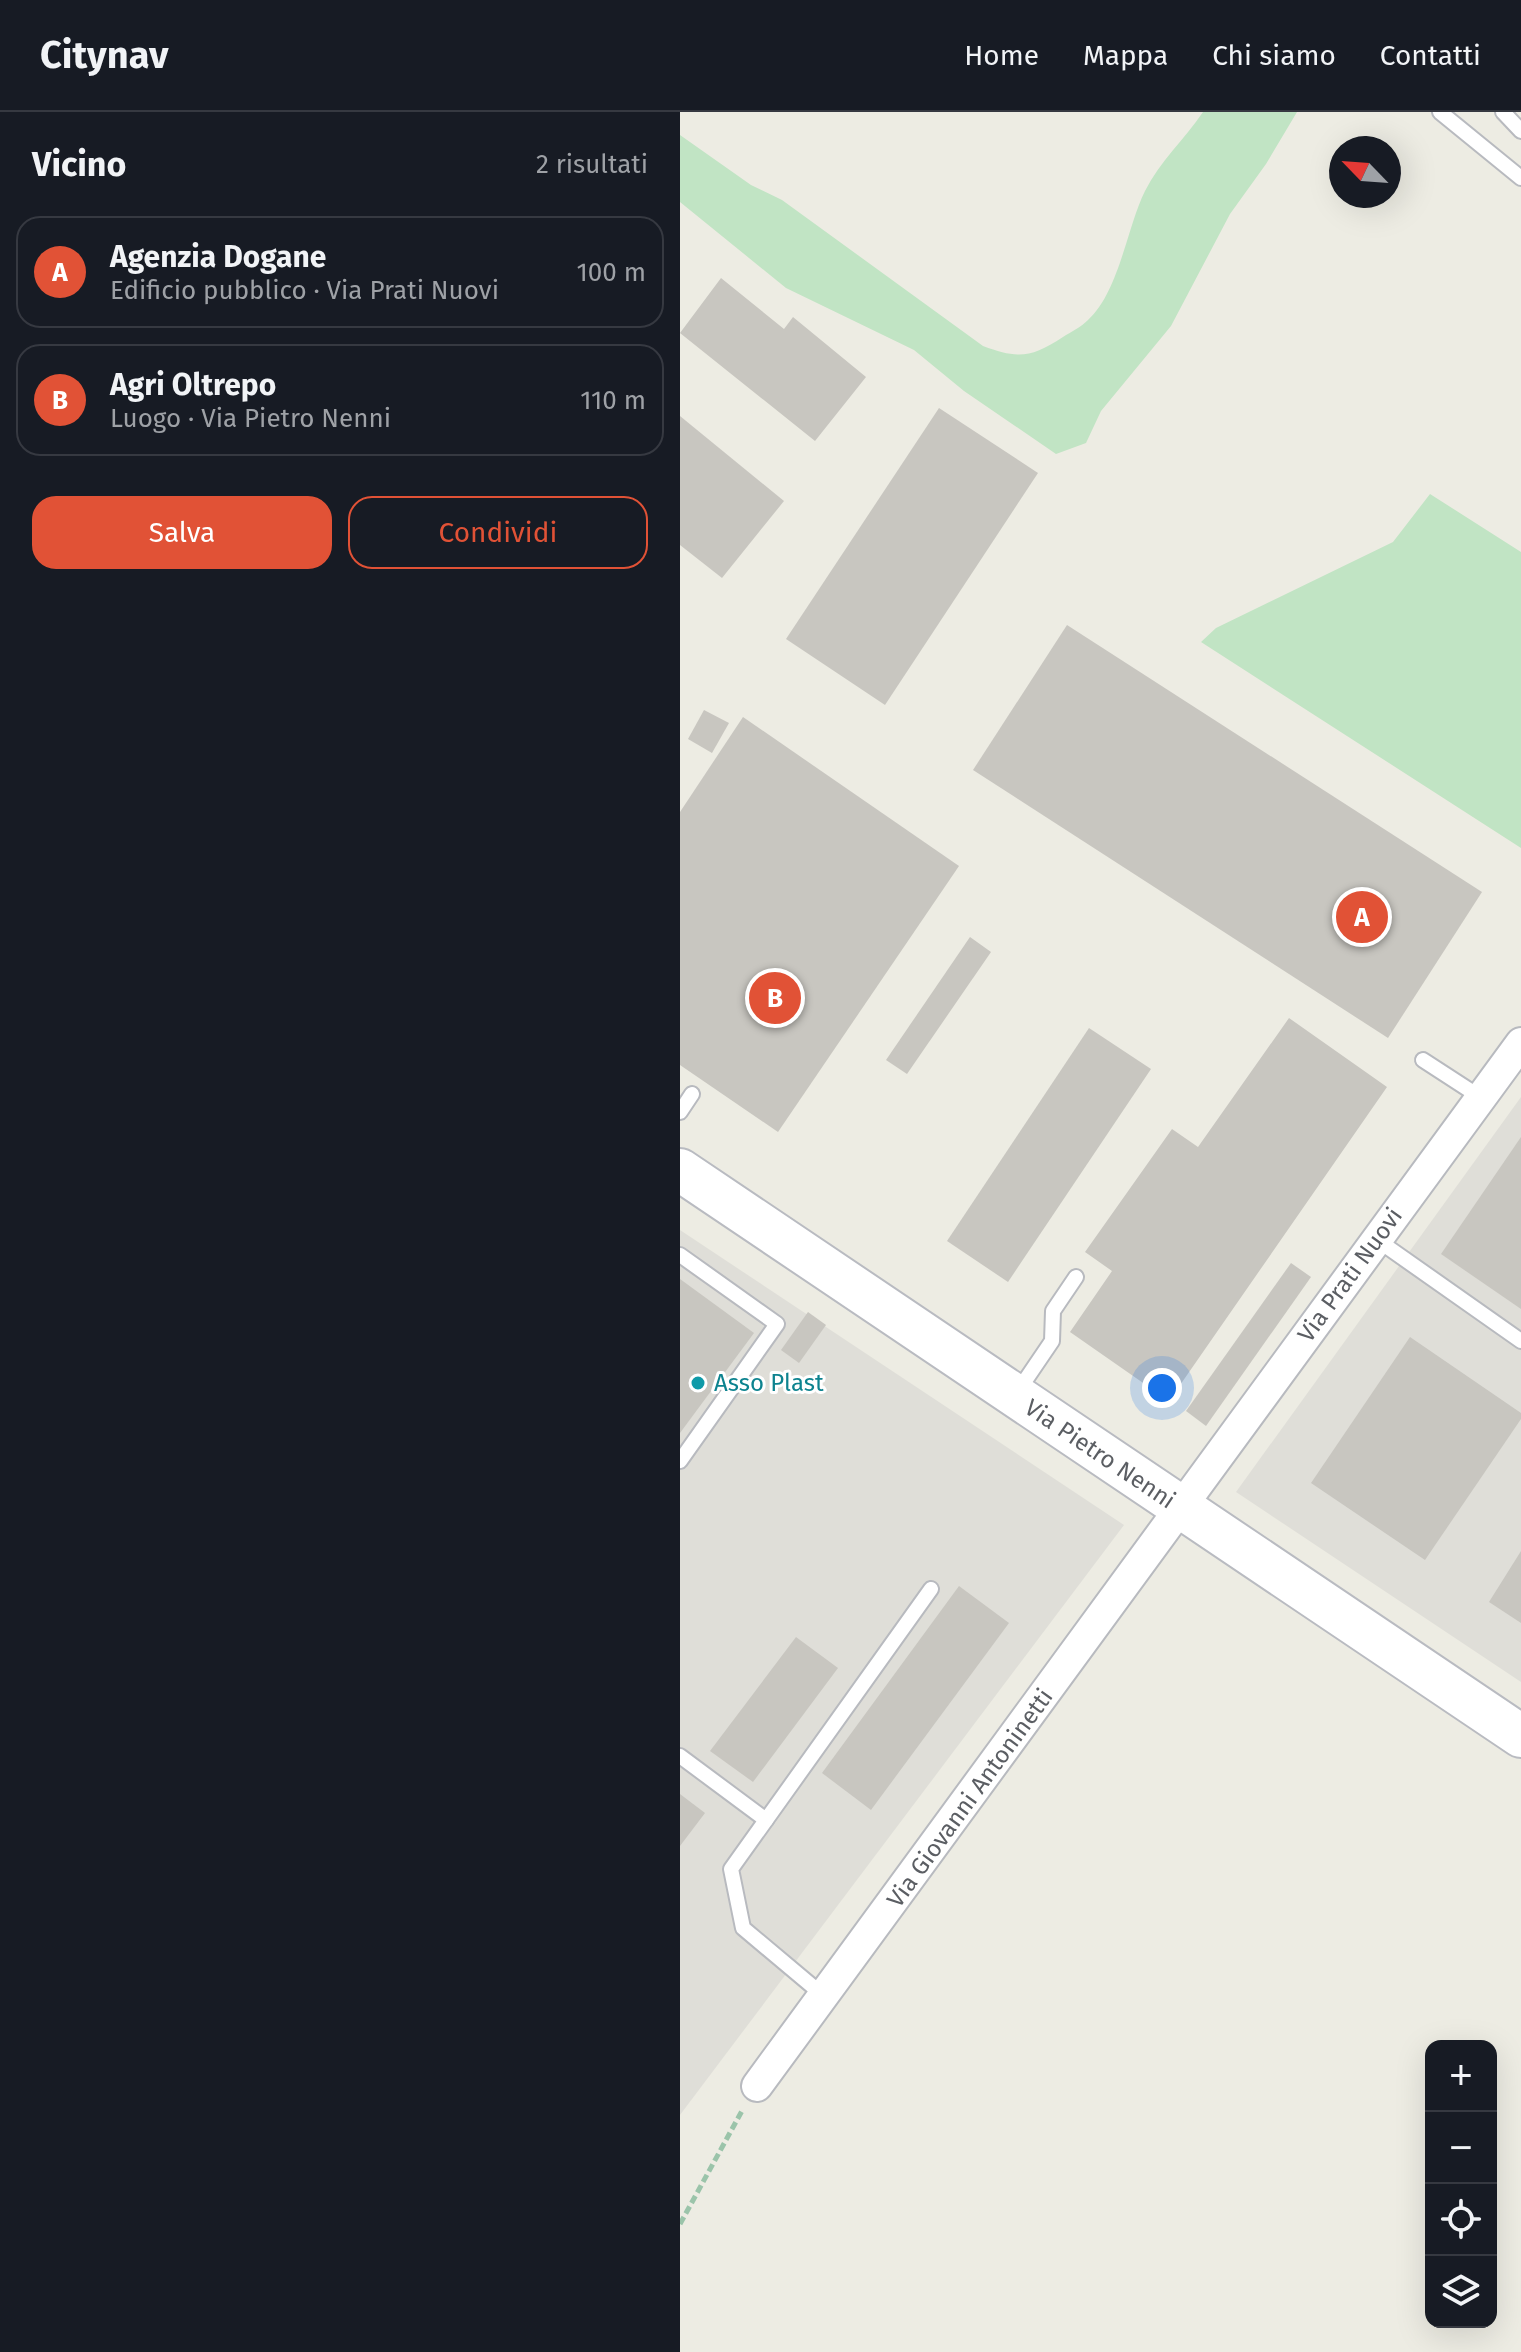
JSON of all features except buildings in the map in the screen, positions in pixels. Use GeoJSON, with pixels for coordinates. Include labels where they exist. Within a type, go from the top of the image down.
{"type":"FeatureCollection","features":[{"type":"Feature","properties":{"kind":"street","name":"Via Prati Nuovi"},"geometry":{"type":"LineString","coordinates":[[1181,1509],[1521,1043]]}},
{"type":"Feature","properties":{"kind":"street","name":"Via Pietro Nenni"},"geometry":{"type":"LineString","coordinates":[[680,1170],[1521,1736]]}},
{"type":"Feature","properties":{"kind":"street","name":"Via Giovanni Antoninetti"},"geometry":{"type":"LineString","coordinates":[[757,2086],[1181,1509]]}},
{"type":"Feature","properties":{"kind":"lane"},"geometry":{"type":"LineString","coordinates":[[1440,112],[1521,178]]}},
{"type":"Feature","properties":{"kind":"lane"},"geometry":{"type":"LineString","coordinates":[[1503,112],[1521,131]]}},
{"type":"Feature","properties":{"kind":"lane"},"geometry":{"type":"LineString","coordinates":[[1423,1060],[1480,1097]]}},
{"type":"Feature","properties":{"kind":"lane"},"geometry":{"type":"LineString","coordinates":[[680,1112],[692,1094]]}},
{"type":"Feature","properties":{"kind":"lane"},"geometry":{"type":"LineString","coordinates":[[1376,1239],[1521,1341]]}},
{"type":"Feature","properties":{"kind":"lane"},"geometry":{"type":"LineString","coordinates":[[680,1255],[777,1324],[680,1461]]}},
{"type":"Feature","properties":{"kind":"lane"},"geometry":{"type":"LineString","coordinates":[[1014,1396],[1052,1341],[1053,1311],[1076,1277]]}},
{"type":"Feature","properties":{"kind":"lane"},"geometry":{"type":"LineString","coordinates":[[824,1996],[743,1928],[731,1869],[931,1589]]}},
{"type":"Feature","properties":{"kind":"lane"},"geometry":{"type":"LineString","coordinates":[[680,1756],[766,1820]]}},
{"type":"Feature","properties":{"kind":"path"},"geometry":{"type":"LineString","coordinates":[[680,2224],[757,2086]]}},
{"type":"Feature","properties":{"kind":"shaded area"},"geometry":{"type":"Polygon","coordinates":[[[1521,1097],[1521,1682],[1236,1492],[1521,1097]]]}},
{"type":"Feature","properties":{"kind":"shaded area"},"geometry":{"type":"Polygon","coordinates":[[[680,1230],[1124,1525],[680,2115],[680,1230]]]}},
{"type":"Feature","properties":{"kind":"green space"},"geometry":{"type":"Polygon","coordinates":[[[1203,112],[1297,112],[1266,164],[1230,214],[1171,326],[1101,411],[1086,443],[1056,454],[964,391],[914,350],[786,288],[680,202],[680,135],[751,185],[782,200],[983,346],[1006,353],[1033,353],[1076,329],[1099,308],[1115,276],[1145,191],[1203,112]]]}},
{"type":"Feature","properties":{"kind":"green space"},"geometry":{"type":"Polygon","coordinates":[[[1430,494],[1521,552],[1521,848],[1201,642],[1216,628],[1393,542],[1430,494]]]}},
{"type":"Feature","properties":{"kind":"place","name":"Agenzia Dogane"},"geometry":{"type":"Point","coordinates":[1362,917]}},
{"type":"Feature","properties":{"kind":"place","name":"Agri Oltrepo"},"geometry":{"type":"Point","coordinates":[775,998]}},
{"type":"Feature","properties":{"kind":"place","name":"Asso Plast"},"geometry":{"type":"Point","coordinates":[698,1383]}}]}
